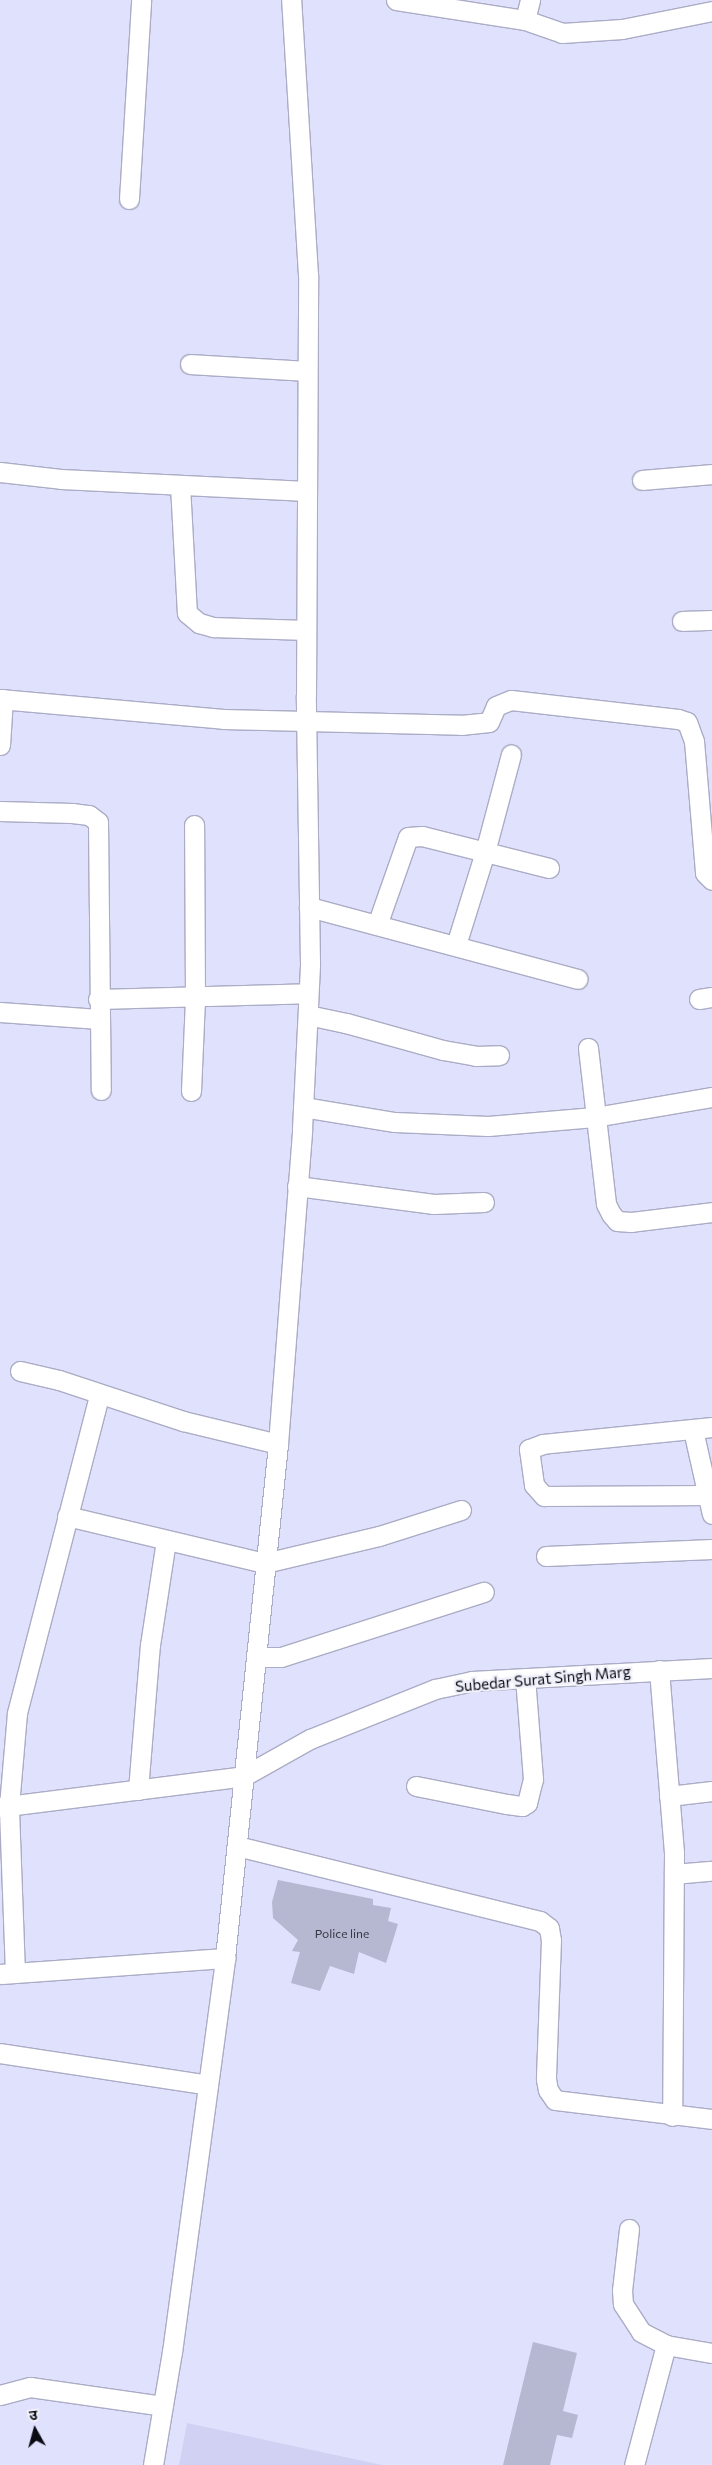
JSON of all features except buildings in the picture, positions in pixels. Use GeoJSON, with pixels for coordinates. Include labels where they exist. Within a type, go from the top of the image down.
{"type":"FeatureCollection","features":[{"type":"Feature","properties":{"kind":"street"},"geometry":{"type":"LineString","coordinates":[[129,199],[141,0]]}},
{"type":"Feature","properties":{"kind":"street"},"geometry":{"type":"LineString","coordinates":[[153,2465],[163,2406],[225,1958],[278,1444],[303,1107],[308,1015],[309,907],[306,722],[308,275],[291,0]]}},
{"type":"Feature","properties":{"kind":"street"},"geometry":{"type":"LineString","coordinates":[[396,0],[525,20],[562,33],[585,34],[712,11]]}},
{"type":"Feature","properties":{"kind":"street"},"geometry":{"type":"LineString","coordinates":[[525,20],[530,0]]}},
{"type":"Feature","properties":{"kind":"street"},"geometry":{"type":"LineString","coordinates":[[190,364],[307,371]]}},
{"type":"Feature","properties":{"kind":"street"},"geometry":{"type":"LineString","coordinates":[[0,472],[61,479],[307,491]]}},
{"type":"Feature","properties":{"kind":"street"},"geometry":{"type":"LineString","coordinates":[[642,480],[712,474]]}},
{"type":"Feature","properties":{"kind":"street"},"geometry":{"type":"LineString","coordinates":[[180,485],[187,612],[199,623],[213,627],[306,630]]}},
{"type":"Feature","properties":{"kind":"street"},"geometry":{"type":"LineString","coordinates":[[682,621],[712,620]]}},
{"type":"Feature","properties":{"kind":"street"},"geometry":{"type":"LineString","coordinates":[[0,745],[1,699],[224,719],[482,725],[489,722],[496,706],[511,700],[687,722],[694,742],[705,873],[712,880]]}},
{"type":"Feature","properties":{"kind":"street"},"geometry":{"type":"LineString","coordinates":[[456,945],[486,852],[511,754]]}},
{"type":"Feature","properties":{"kind":"street"},"geometry":{"type":"LineString","coordinates":[[0,811],[72,813],[89,815],[98,822],[98,999],[101,1090]]}},
{"type":"Feature","properties":{"kind":"street"},"geometry":{"type":"LineString","coordinates":[[191,1091],[195,998],[194,825]]}},
{"type":"Feature","properties":{"kind":"street"},"geometry":{"type":"LineString","coordinates":[[377,925],[408,838],[422,836],[550,868]]}},
{"type":"Feature","properties":{"kind":"street"},"geometry":{"type":"LineString","coordinates":[[309,907],[577,978]]}},
{"type":"Feature","properties":{"kind":"street"},"geometry":{"type":"LineString","coordinates":[[98,999],[195,998],[308,993]]}},
{"type":"Feature","properties":{"kind":"street"},"geometry":{"type":"LineString","coordinates":[[0,1012],[99,1019]]}},
{"type":"Feature","properties":{"kind":"street"},"geometry":{"type":"LineString","coordinates":[[308,1015],[346,1022],[443,1050],[476,1056],[499,1054]]}},
{"type":"Feature","properties":{"kind":"street"},"geometry":{"type":"LineString","coordinates":[[588,1048],[606,1204],[617,1221],[712,1212]]}},
{"type":"Feature","properties":{"kind":"street"},"geometry":{"type":"LineString","coordinates":[[303,1107],[395,1122],[488,1126],[595,1117],[712,1097]]}},
{"type":"Feature","properties":{"kind":"street"},"geometry":{"type":"LineString","coordinates":[[298,1186],[434,1204],[484,1202]]}},
{"type":"Feature","properties":{"kind":"street"},"geometry":{"type":"LineString","coordinates":[[20,1371],[60,1380],[99,1395],[183,1421],[278,1444]]}},
{"type":"Feature","properties":{"kind":"street"},"geometry":{"type":"LineString","coordinates":[[99,1395],[17,1713],[4,1806],[8,1973],[225,1958]]}},
{"type":"Feature","properties":{"kind":"street"},"geometry":{"type":"LineString","coordinates":[[710,1496],[544,1496],[534,1485],[529,1449],[533,1445],[712,1427]]}},
{"type":"Feature","properties":{"kind":"street"},"geometry":{"type":"LineString","coordinates":[[693,1430],[710,1496],[712,1514]]}},
{"type":"Feature","properties":{"kind":"street"},"geometry":{"type":"LineString","coordinates":[[67,1516],[166,1541],[266,1563],[379,1536],[461,1510]]}},
{"type":"Feature","properties":{"kind":"street"},"geometry":{"type":"LineString","coordinates":[[138,1790],[150,1645],[166,1541]]}},
{"type":"Feature","properties":{"kind":"street"},"geometry":{"type":"LineString","coordinates":[[546,1556],[712,1549]]}},
{"type":"Feature","properties":{"kind":"street"},"geometry":{"type":"LineString","coordinates":[[256,1657],[281,1657],[484,1592]]}},
{"type":"Feature","properties":{"kind":"street","name":"Subedar Surat Singh Marg"},"geometry":{"type":"LineString","coordinates":[[244,1776],[310,1739],[435,1689],[472,1681],[712,1668]]}},
{"type":"Feature","properties":{"kind":"street"},"geometry":{"type":"LineString","coordinates":[[659,1670],[674,1874],[672,2116]]}},
{"type":"Feature","properties":{"kind":"street"},"geometry":{"type":"LineString","coordinates":[[416,1786],[507,1804],[522,1806],[527,1803],[533,1779],[525,1678]]}},
{"type":"Feature","properties":{"kind":"street"},"geometry":{"type":"LineString","coordinates":[[4,1806],[244,1776]]}},
{"type":"Feature","properties":{"kind":"street"},"geometry":{"type":"LineString","coordinates":[[669,1796],[712,1791]]}},
{"type":"Feature","properties":{"kind":"street"},"geometry":{"type":"LineString","coordinates":[[237,1846],[540,1921],[549,1928],[551,1940],[548,2090],[555,2100],[566,2104],[712,2119]]}},
{"type":"Feature","properties":{"kind":"street"},"geometry":{"type":"LineString","coordinates":[[674,1874],[712,1871]]}},
{"type":"Feature","properties":{"kind":"street"},"geometry":{"type":"LineString","coordinates":[[0,2053],[208,2085]]}},
{"type":"Feature","properties":{"kind":"street"},"geometry":{"type":"LineString","coordinates":[[629,2229],[622,2290],[623,2304],[641,2332],[666,2345],[712,2353]]}},
{"type":"Feature","properties":{"kind":"street"},"geometry":{"type":"LineString","coordinates":[[634,2465],[666,2345]]}},
{"type":"Feature","properties":{"kind":"street"},"geometry":{"type":"LineString","coordinates":[[0,2395],[30,2387],[163,2406]]}},
{"type":"Feature","properties":{"kind":"shaded area"},"geometry":{"type":"Polygon","coordinates":[[[187,2423],[382,2465],[179,2465],[187,2423]]]}}]}
